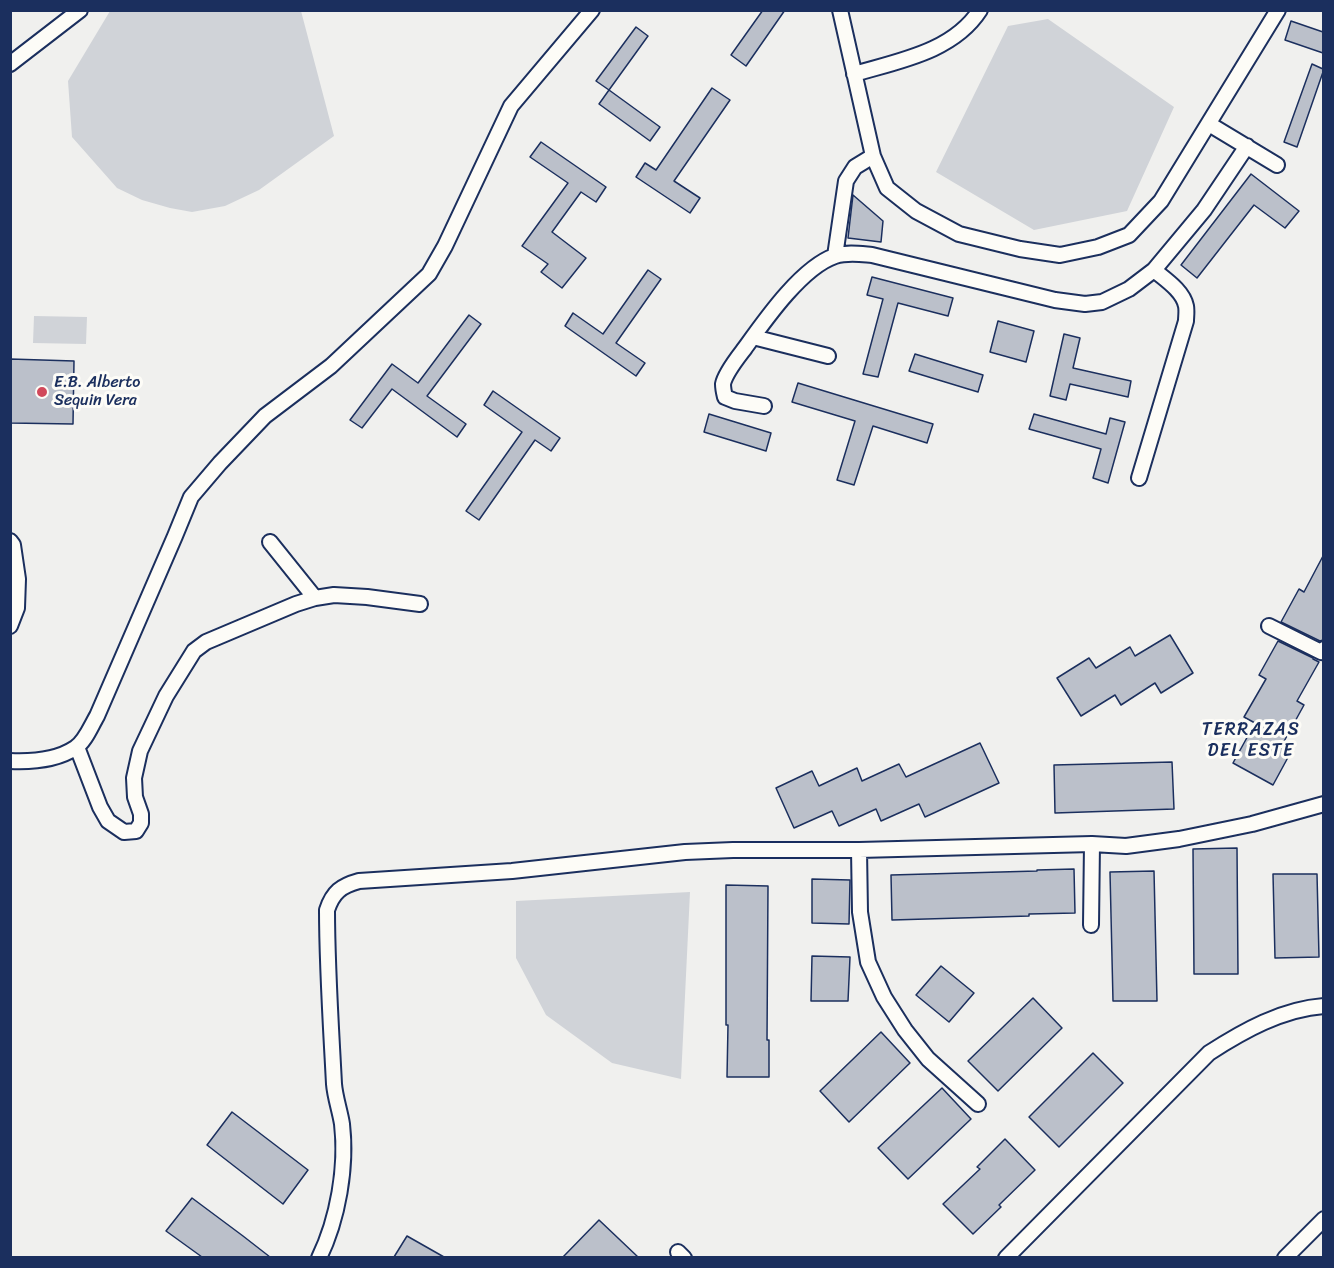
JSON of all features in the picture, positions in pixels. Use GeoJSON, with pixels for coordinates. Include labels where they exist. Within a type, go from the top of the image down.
{"type":"FeatureCollection","features":[{"type":"Feature","properties":{"kind":"street"},"geometry":{"type":"LineString","coordinates":[[10,64],[80,10]]}},
{"type":"Feature","properties":{"kind":"street"},"geometry":{"type":"LineString","coordinates":[[10,761],[30,762],[52,758],[77,747],[85,737],[97,716],[190,497],[265,416],[331,366],[429,274],[446,246],[511,106],[592,10]]}},
{"type":"Feature","properties":{"kind":"street"},"geometry":{"type":"LineString","coordinates":[[840,10],[873,156],[887,188],[916,211],[958,234],[1020,249],[1060,255],[1098,246],[1129,235],[1161,201],[1278,10]]}},
{"type":"Feature","properties":{"kind":"street"},"geometry":{"type":"LineString","coordinates":[[854,74],[922,54],[948,42],[973,21],[980,10]]}},
{"type":"Feature","properties":{"kind":"street"},"geometry":{"type":"LineString","coordinates":[[1209,123],[1277,165]]}},
{"type":"Feature","properties":{"kind":"street"},"geometry":{"type":"LineString","coordinates":[[764,406],[725,398],[723,383],[733,364],[773,308],[818,264],[835,256],[854,253],[872,255],[1055,300],[1085,304],[1102,302],[1129,289],[1154,270],[1204,210],[1247,146]]}},
{"type":"Feature","properties":{"kind":"street"},"geometry":{"type":"LineString","coordinates":[[835,256],[846,181],[855,167],[873,156]]}},
{"type":"Feature","properties":{"kind":"street"},"geometry":{"type":"LineString","coordinates":[[1139,478],[1186,321],[1186,306],[1181,296],[1172,284],[1154,270]]}},
{"type":"Feature","properties":{"kind":"street"},"geometry":{"type":"LineString","coordinates":[[753,337],[828,356]]}},
{"type":"Feature","properties":{"kind":"street"},"geometry":{"type":"LineString","coordinates":[[10,541],[13,545],[18,579],[17,608],[10,626]]}},
{"type":"Feature","properties":{"kind":"street"},"geometry":{"type":"LineString","coordinates":[[270,542],[315,598]]}},
{"type":"Feature","properties":{"kind":"street"},"geometry":{"type":"LineString","coordinates":[[77,747],[100,807],[108,821],[124,832],[136,831],[141,823],[141,814],[135,797],[134,778],[140,751],[165,696],[195,651],[206,642],[315,598],[334,595],[420,604]]}},
{"type":"Feature","properties":{"kind":"street"},"geometry":{"type":"LineString","coordinates":[[1269,626],[1321,652],[1323,649]]}},
{"type":"Feature","properties":{"kind":"street"},"geometry":{"type":"LineString","coordinates":[[318,1257],[330,1231],[344,1157],[342,1122],[334,1088],[327,910],[338,890],[348,884],[359,881],[512,871],[685,852],[1092,844],[1126,846],[1179,839],[1252,824],[1323,804]]}},
{"type":"Feature","properties":{"kind":"street"},"geometry":{"type":"LineString","coordinates":[[1091,925],[1092,844]]}},
{"type":"Feature","properties":{"kind":"street"},"geometry":{"type":"LineString","coordinates":[[858,850],[860,912],[868,962],[884,997],[905,1030],[928,1059],[978,1104]]}},
{"type":"Feature","properties":{"kind":"street"},"geometry":{"type":"LineString","coordinates":[[1012,1255],[1209,1053],[1236,1035],[1270,1019],[1323,1006]]}},
{"type":"Feature","properties":{"kind":"street"},"geometry":{"type":"LineString","coordinates":[[1285,1257],[1323,1219]]}},
{"type":"Feature","properties":{"kind":"shaded area"},"geometry":{"type":"Polygon","coordinates":[[[110,11],[301,11],[334,136],[259,190],[225,206],[192,212],[142,200],[117,188],[72,137],[68,81],[110,11]]]}},
{"type":"Feature","properties":{"kind":"shaded area"},"geometry":{"type":"Polygon","coordinates":[[[1048,19],[1174,107],[1127,211],[1034,230],[936,172],[1008,26],[1048,19]]]}},
{"type":"Feature","properties":{"kind":"shaded area"},"geometry":{"type":"Polygon","coordinates":[[[34,316],[87,317],[86,344],[33,343],[34,316]]]}},
{"type":"Feature","properties":{"kind":"shaded area"},"geometry":{"type":"Polygon","coordinates":[[[690,892],[681,1079],[612,1063],[546,1015],[516,958],[516,901],[690,892]]]}},
{"type":"Feature","properties":{"kind":"building"},"geometry":{"type":"Polygon","coordinates":[[[763,10],[785,10],[746,66],[731,55],[763,10]]]}},
{"type":"Feature","properties":{"kind":"building"},"geometry":{"type":"Polygon","coordinates":[[[1291,21],[1323,32],[1323,53],[1285,40],[1291,21]]]}},
{"type":"Feature","properties":{"kind":"building"},"geometry":{"type":"Polygon","coordinates":[[[636,27],[648,36],[609,90],[596,81],[636,27]]]}},
{"type":"Feature","properties":{"kind":"building"},"geometry":{"type":"Polygon","coordinates":[[[1312,64],[1323,69],[1323,72],[1297,147],[1284,142],[1312,64]]]}},
{"type":"Feature","properties":{"kind":"building"},"geometry":{"type":"Polygon","coordinates":[[[712,88],[730,100],[674,181],[700,198],[690,213],[636,177],[645,163],[656,170],[712,88]]]}},
{"type":"Feature","properties":{"kind":"building"},"geometry":{"type":"Polygon","coordinates":[[[609,90],[660,127],[650,141],[599,104],[609,90]]]}},
{"type":"Feature","properties":{"kind":"building"},"geometry":{"type":"Polygon","coordinates":[[[541,142],[606,187],[596,202],[581,192],[552,232],[586,258],[562,288],[541,272],[548,264],[522,246],[568,183],[530,157],[541,142]]]}},
{"type":"Feature","properties":{"kind":"building"},"geometry":{"type":"Polygon","coordinates":[[[1251,174],[1299,211],[1285,228],[1254,205],[1197,278],[1181,265],[1251,174]]]}},
{"type":"Feature","properties":{"kind":"building"},"geometry":{"type":"Polygon","coordinates":[[[853,195],[883,221],[881,242],[848,238],[853,195]]]}},
{"type":"Feature","properties":{"kind":"building"},"geometry":{"type":"Polygon","coordinates":[[[648,270],[661,279],[616,343],[645,363],[636,376],[565,326],[573,313],[603,334],[648,270]]]}},
{"type":"Feature","properties":{"kind":"building"},"geometry":{"type":"Polygon","coordinates":[[[872,277],[953,298],[948,316],[898,303],[878,377],[863,374],[883,299],[867,295],[872,277]]]}},
{"type":"Feature","properties":{"kind":"building"},"geometry":{"type":"Polygon","coordinates":[[[469,315],[481,324],[427,396],[466,424],[457,437],[392,389],[362,428],[350,420],[392,364],[418,383],[469,315]]]}},
{"type":"Feature","properties":{"kind":"building"},"geometry":{"type":"Polygon","coordinates":[[[998,321],[1034,331],[1026,362],[990,352],[998,321]]]}},
{"type":"Feature","properties":{"kind":"building"},"geometry":{"type":"Polygon","coordinates":[[[1064,334],[1080,338],[1073,368],[1131,381],[1128,397],[1070,384],[1066,400],[1050,396],[1064,334]]]}},
{"type":"Feature","properties":{"kind":"building"},"geometry":{"type":"Polygon","coordinates":[[[915,354],[983,375],[978,392],[909,371],[915,354]]]}},
{"type":"Feature","properties":{"kind":"building","name":"E.B. Alberto Sequin Vera"},"geometry":{"type":"Polygon","coordinates":[[[10,359],[74,361],[73,424],[10,423],[10,359]]]}},
{"type":"Feature","properties":{"kind":"building"},"geometry":{"type":"Polygon","coordinates":[[[798,383],[933,424],[927,443],[873,426],[854,485],[837,480],[855,421],[792,402],[798,383]]]}},
{"type":"Feature","properties":{"kind":"building"},"geometry":{"type":"Polygon","coordinates":[[[493,391],[560,438],[551,451],[535,440],[479,520],[466,511],[522,432],[484,405],[493,391]]]}},
{"type":"Feature","properties":{"kind":"building"},"geometry":{"type":"Polygon","coordinates":[[[709,414],[771,433],[766,451],[704,432],[709,414]]]}},
{"type":"Feature","properties":{"kind":"building"},"geometry":{"type":"Polygon","coordinates":[[[1034,414],[1106,434],[1110,418],[1125,422],[1108,483],[1093,478],[1101,449],[1029,429],[1034,414]]]}},
{"type":"Feature","properties":{"kind":"building"},"geometry":{"type":"Polygon","coordinates":[[[1323,556],[1323,640],[1320,641],[1281,622],[1299,589],[1304,592],[1323,556]]]}},
{"type":"Feature","properties":{"kind":"building"},"geometry":{"type":"Polygon","coordinates":[[[1170,635],[1193,673],[1161,693],[1155,683],[1121,705],[1115,695],[1081,716],[1057,678],[1089,658],[1096,668],[1130,647],[1135,656],[1170,635]]]}},
{"type":"Feature","properties":{"kind":"building"},"geometry":{"type":"Polygon","coordinates":[[[1278,641],[1319,662],[1297,701],[1304,705],[1282,745],[1292,750],[1273,785],[1233,763],[1255,723],[1244,717],[1266,679],[1259,675],[1278,641]]]}},
{"type":"Feature","properties":{"kind":"building"},"geometry":{"type":"Polygon","coordinates":[[[980,743],[999,783],[925,817],[919,804],[881,821],[876,809],[839,826],[832,811],[794,828],[776,788],[812,771],[819,786],[857,768],[862,781],[899,764],[906,777],[980,743]]]}},
{"type":"Feature","properties":{"kind":"building"},"geometry":{"type":"Polygon","coordinates":[[[1172,762],[1174,809],[1055,813],[1054,765],[1172,762]]]}},
{"type":"Feature","properties":{"kind":"building"},"geometry":{"type":"Polygon","coordinates":[[[1237,848],[1238,974],[1194,974],[1193,849],[1237,848]]]}},
{"type":"Feature","properties":{"kind":"building"},"geometry":{"type":"Polygon","coordinates":[[[1074,869],[1075,913],[892,920],[891,875],[1074,869]]]}},
{"type":"Feature","properties":{"kind":"building"},"geometry":{"type":"Polygon","coordinates":[[[1154,871],[1157,1001],[1113,1001],[1110,872],[1154,871]]]}},
{"type":"Feature","properties":{"kind":"building"},"geometry":{"type":"Polygon","coordinates":[[[1273,874],[1317,874],[1319,957],[1275,958],[1273,874]]]}},
{"type":"Feature","properties":{"kind":"building"},"geometry":{"type":"Polygon","coordinates":[[[812,879],[850,880],[849,924],[812,923],[812,879]]]}},
{"type":"Feature","properties":{"kind":"building"},"geometry":{"type":"Polygon","coordinates":[[[726,885],[768,886],[767,1040],[769,1040],[769,1077],[727,1077],[726,885]]]}},
{"type":"Feature","properties":{"kind":"building"},"geometry":{"type":"Polygon","coordinates":[[[812,956],[850,957],[848,1001],[811,1001],[812,956]]]}},
{"type":"Feature","properties":{"kind":"building"},"geometry":{"type":"Polygon","coordinates":[[[941,966],[974,993],[949,1022],[916,995],[941,966]]]}},
{"type":"Feature","properties":{"kind":"building"},"geometry":{"type":"Polygon","coordinates":[[[1033,998],[1062,1028],[998,1091],[968,1061],[1033,998]]]}},
{"type":"Feature","properties":{"kind":"building"},"geometry":{"type":"Polygon","coordinates":[[[881,1032],[910,1063],[849,1122],[820,1091],[881,1032]]]}},
{"type":"Feature","properties":{"kind":"building"},"geometry":{"type":"Polygon","coordinates":[[[1093,1053],[1123,1083],[1059,1147],[1029,1117],[1093,1053]]]}},
{"type":"Feature","properties":{"kind":"building"},"geometry":{"type":"Polygon","coordinates":[[[942,1088],[971,1119],[908,1179],[878,1148],[942,1088]]]}},
{"type":"Feature","properties":{"kind":"building"},"geometry":{"type":"Polygon","coordinates":[[[232,1112],[308,1170],[283,1204],[207,1145],[232,1112]]]}},
{"type":"Feature","properties":{"kind":"building"},"geometry":{"type":"Polygon","coordinates":[[[1005,1139],[1035,1170],[973,1234],[943,1204],[980,1169],[977,1167],[1005,1139]]]}},
{"type":"Feature","properties":{"kind":"building"},"geometry":{"type":"Polygon","coordinates":[[[192,1198],[270,1257],[202,1257],[166,1231],[192,1198]]]}},
{"type":"Feature","properties":{"kind":"building"},"geometry":{"type":"Polygon","coordinates":[[[599,1220],[638,1257],[563,1257],[599,1220]]]}},
{"type":"Feature","properties":{"kind":"building"},"geometry":{"type":"Polygon","coordinates":[[[407,1236],[444,1257],[394,1257],[407,1236]]]}},
{"type":"Feature","properties":{"kind":"place","name":"E.B. Alberto Sequin Vera"},"geometry":{"type":"Point","coordinates":[42,392]}},
{"type":"Feature","properties":{"kind":"district","name":"TERRAZAS DEL ESTE"},"geometry":{"type":"Point","coordinates":[1251,740]}}]}
